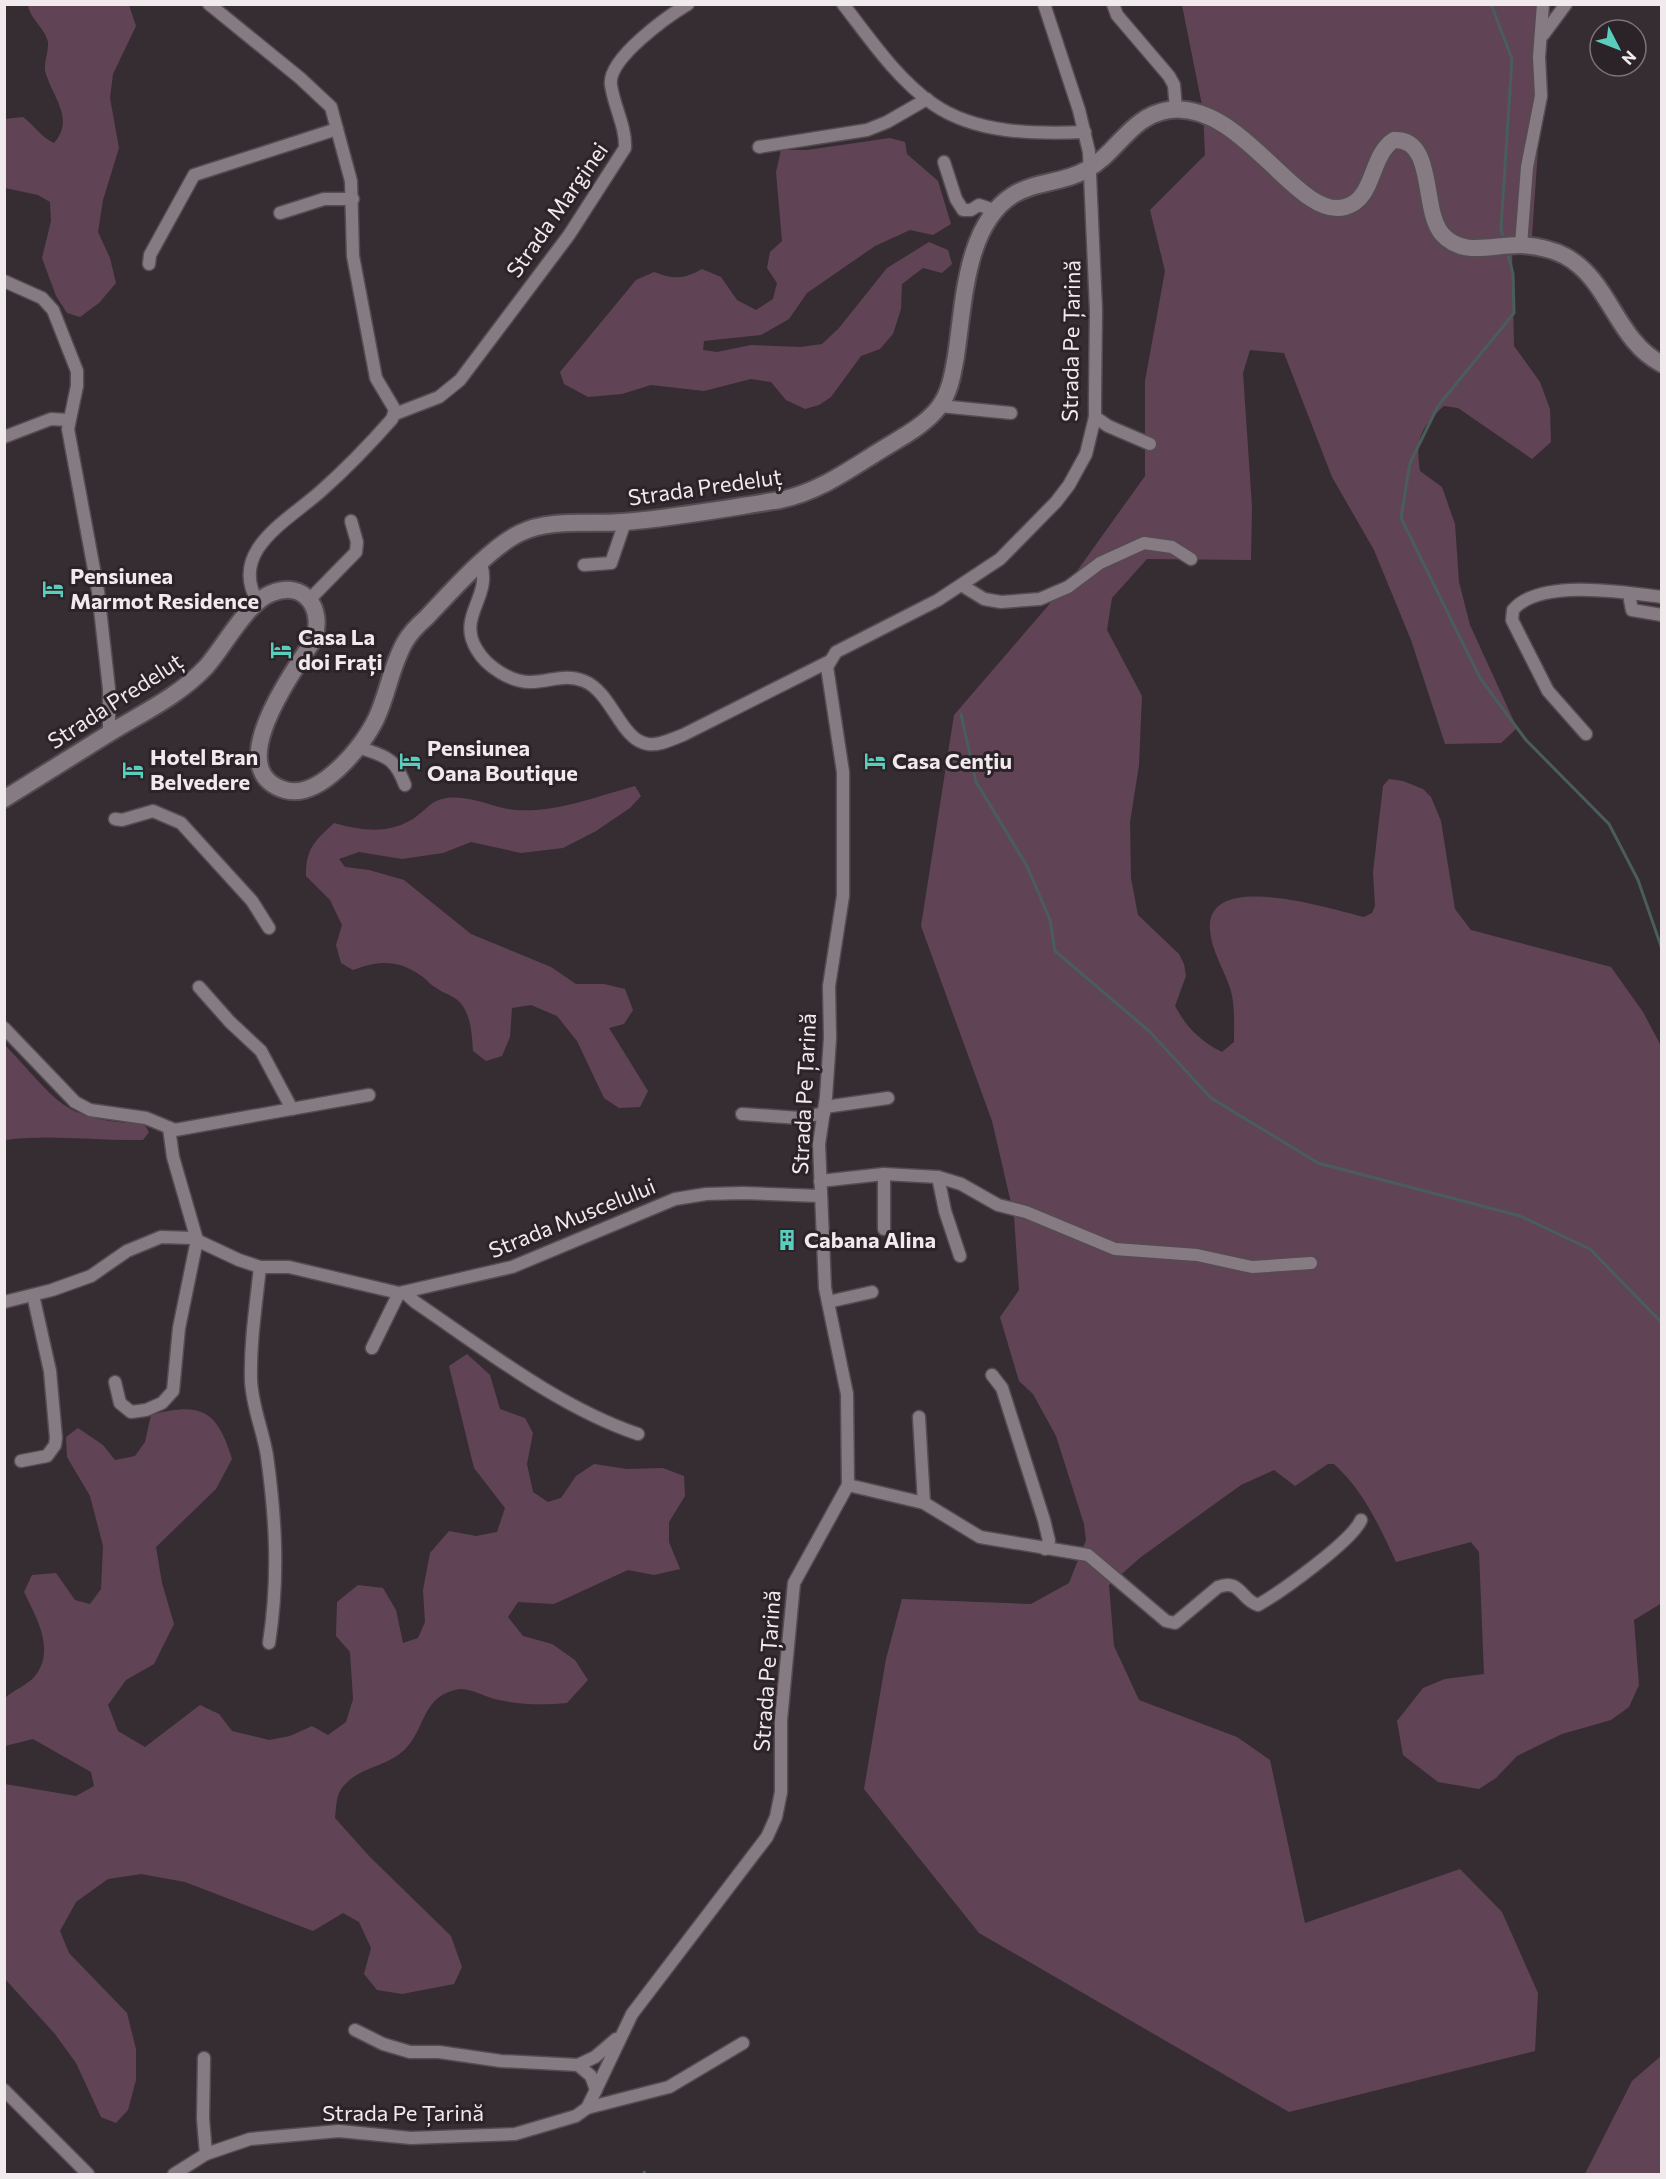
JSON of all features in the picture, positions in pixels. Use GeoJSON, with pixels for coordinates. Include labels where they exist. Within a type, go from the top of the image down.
{"type":"FeatureCollection","features":[{"type":"Feature","properties":{"kind":"main road","name":"Strada Predeluț"},"geometry":{"type":"LineString","coordinates":[[4,800],[173,695],[199,674],[258,602],[281,590],[295,591],[309,600],[315,608],[318,627],[261,733],[258,748],[262,771],[268,778],[286,790],[306,789],[328,777],[358,747],[376,719],[405,642],[425,618],[503,544],[529,529],[554,524],[625,522],[780,500],[805,494],[829,483],[919,425],[940,406],[953,373],[976,244],[986,221],[994,210],[1025,188],[1088,169],[1140,121],[1158,112],[1176,110],[1201,114],[1228,126],[1303,193],[1332,208],[1344,208],[1361,197],[1376,161],[1386,146],[1394,140],[1410,143],[1420,155],[1432,213],[1442,234],[1459,247],[1470,249],[1511,246],[1565,256],[1583,270],[1599,288],[1634,342],[1652,359],[1662,364]]}},
{"type":"Feature","properties":{"kind":"street"},"geometry":{"type":"LineString","coordinates":[[209,4],[327,101],[351,181],[353,256],[376,378],[391,399],[395,414],[350,465],[297,512],[279,523],[264,540],[249,570],[250,586],[258,602]]}},
{"type":"Feature","properties":{"kind":"street","name":"Strada Marginei"},"geometry":{"type":"LineString","coordinates":[[395,414],[439,397],[460,380],[569,235],[625,148],[625,138],[611,85],[613,72],[639,41],[688,4]]}},
{"type":"Feature","properties":{"kind":"street"},"geometry":{"type":"LineString","coordinates":[[843,4],[888,61],[927,99],[957,116],[1013,132],[1044,134],[1086,132]]}},
{"type":"Feature","properties":{"kind":"street","name":"Strada Pe Țarină"},"geometry":{"type":"LineString","coordinates":[[482,564],[484,579],[469,622],[470,638],[478,654],[496,669],[515,680],[532,682],[566,677],[588,682],[613,706],[624,726],[641,742],[658,744],[683,735],[828,662],[842,648],[963,586],[1000,559],[1056,502],[1081,465],[1095,417],[1096,310],[1086,132],[1044,4]]}},
{"type":"Feature","properties":{"kind":"street"},"geometry":{"type":"LineString","coordinates":[[1113,4],[1117,15],[1174,85],[1176,110]]}},
{"type":"Feature","properties":{"kind":"street"},"geometry":{"type":"LineString","coordinates":[[1511,246],[1541,96],[1539,57],[1543,34],[1544,4]]}},
{"type":"Feature","properties":{"kind":"street"},"geometry":{"type":"LineString","coordinates":[[1543,34],[1566,4]]}},
{"type":"Feature","properties":{"kind":"street"},"geometry":{"type":"LineString","coordinates":[[759,147],[867,130],[887,122],[927,99]]}},
{"type":"Feature","properties":{"kind":"street"},"geometry":{"type":"LineString","coordinates":[[150,264],[150,255],[194,175],[337,129]]}},
{"type":"Feature","properties":{"kind":"street"},"geometry":{"type":"LineString","coordinates":[[944,162],[956,199],[963,210],[971,210],[979,205],[994,210]]}},
{"type":"Feature","properties":{"kind":"street"},"geometry":{"type":"LineString","coordinates":[[280,213],[324,199],[353,199]]}},
{"type":"Feature","properties":{"kind":"street"},"geometry":{"type":"LineString","coordinates":[[4,281],[42,298],[53,310],[77,371],[77,386],[68,420],[98,591],[109,689],[109,733]]}},
{"type":"Feature","properties":{"kind":"street"},"geometry":{"type":"LineString","coordinates":[[940,406],[1011,413]]}},
{"type":"Feature","properties":{"kind":"street"},"geometry":{"type":"LineString","coordinates":[[1095,417],[1108,426],[1150,444]]}},
{"type":"Feature","properties":{"kind":"street"},"geometry":{"type":"LineString","coordinates":[[4,437],[51,419],[68,420]]}},
{"type":"Feature","properties":{"kind":"street"},"geometry":{"type":"LineString","coordinates":[[309,600],[356,552],[357,542],[351,521]]}},
{"type":"Feature","properties":{"kind":"street"},"geometry":{"type":"LineString","coordinates":[[584,565],[611,563],[625,522]]}},
{"type":"Feature","properties":{"kind":"street"},"geometry":{"type":"LineString","coordinates":[[963,586],[984,599],[1001,602],[1040,599],[1068,587],[1100,563],[1144,543],[1172,547],[1191,559]]}},
{"type":"Feature","properties":{"kind":"street"},"geometry":{"type":"LineString","coordinates":[[1586,734],[1548,691],[1512,615],[1523,602],[1552,593],[1580,590],[1662,597]]}},
{"type":"Feature","properties":{"kind":"street"},"geometry":{"type":"LineString","coordinates":[[1632,594],[1630,600],[1632,610],[1662,615]]}},
{"type":"Feature","properties":{"kind":"street","name":"Strada Pe Țarină"},"geometry":{"type":"LineString","coordinates":[[174,2175],[206,2154],[250,2139],[339,2131],[411,2138],[515,2134],[576,2116],[587,2108],[632,2013],[767,1837],[776,1816],[781,1792],[781,1720],[791,1596],[800,1572],[848,1485],[847,1394],[828,1302],[820,1196],[819,1144],[830,1038],[829,986],[843,896],[843,772],[828,662]]}},
{"type":"Feature","properties":{"kind":"street"},"geometry":{"type":"LineString","coordinates":[[358,747],[391,759],[398,765],[405,785]]}},
{"type":"Feature","properties":{"kind":"street"},"geometry":{"type":"LineString","coordinates":[[115,819],[122,820],[153,811],[181,823],[252,901],[269,928]]}},
{"type":"Feature","properties":{"kind":"street"},"geometry":{"type":"LineString","coordinates":[[199,987],[230,1022],[261,1051],[292,1109]]}},
{"type":"Feature","properties":{"kind":"street"},"geometry":{"type":"LineString","coordinates":[[4,1028],[75,1102],[90,1110],[156,1121],[169,1128],[185,1129],[369,1095]]}},
{"type":"Feature","properties":{"kind":"street"},"geometry":{"type":"LineString","coordinates":[[742,1114],[800,1118],[824,1110],[888,1098]]}},
{"type":"Feature","properties":{"kind":"street"},"geometry":{"type":"LineString","coordinates":[[115,1382],[120,1403],[131,1412],[147,1410],[162,1403],[173,1391],[179,1328],[197,1240],[173,1157],[169,1128]]}},
{"type":"Feature","properties":{"kind":"street"},"geometry":{"type":"LineString","coordinates":[[884,1174],[884,1229]]}},
{"type":"Feature","properties":{"kind":"street"},"geometry":{"type":"LineString","coordinates":[[820,1181],[884,1174],[938,1177],[961,1184],[998,1205],[1026,1212],[1115,1249],[1197,1255],[1252,1267],[1311,1263]]}},
{"type":"Feature","properties":{"kind":"street"},"geometry":{"type":"LineString","coordinates":[[938,1177],[945,1211],[960,1256]]}},
{"type":"Feature","properties":{"kind":"street","name":"Strada Muscelului"},"geometry":{"type":"LineString","coordinates":[[4,1302],[91,1276],[127,1251],[149,1240],[175,1235],[197,1240],[239,1260],[260,1267],[289,1267],[402,1292],[512,1267],[675,1199],[734,1193],[820,1196]]}},
{"type":"Feature","properties":{"kind":"street"},"geometry":{"type":"LineString","coordinates":[[260,1267],[253,1311],[251,1379],[254,1406],[266,1454],[276,1530],[277,1579],[270,1642]]}},
{"type":"Feature","properties":{"kind":"street"},"geometry":{"type":"LineString","coordinates":[[372,1348],[402,1292],[573,1406],[609,1425],[638,1434]]}},
{"type":"Feature","properties":{"kind":"street"},"geometry":{"type":"LineString","coordinates":[[828,1302],[872,1292]]}},
{"type":"Feature","properties":{"kind":"street"},"geometry":{"type":"LineString","coordinates":[[21,1461],[47,1456],[55,1445],[56,1438],[50,1371],[33,1295]]}},
{"type":"Feature","properties":{"kind":"street"},"geometry":{"type":"LineString","coordinates":[[992,1375],[1002,1388],[1044,1521],[1049,1541],[1045,1549]]}},
{"type":"Feature","properties":{"kind":"street"},"geometry":{"type":"LineString","coordinates":[[919,1417],[924,1503]]}},
{"type":"Feature","properties":{"kind":"street"},"geometry":{"type":"LineString","coordinates":[[848,1485],[924,1503],[980,1537],[1088,1555],[1166,1620],[1175,1623],[1225,1583],[1238,1587],[1253,1604],[1258,1605],[1333,1550],[1352,1534],[1361,1520]]}},
{"type":"Feature","properties":{"kind":"street"},"geometry":{"type":"LineString","coordinates":[[355,2030],[383,2044],[410,2052],[439,2052],[501,2061],[578,2065],[595,2057],[621,2035]]}},
{"type":"Feature","properties":{"kind":"street"},"geometry":{"type":"LineString","coordinates":[[587,2108],[669,2087],[743,2043]]}},
{"type":"Feature","properties":{"kind":"street"},"geometry":{"type":"LineString","coordinates":[[204,2058],[203,2119],[206,2154]]}},
{"type":"Feature","properties":{"kind":"street"},"geometry":{"type":"LineString","coordinates":[[578,2065],[591,2076],[596,2090]]}},
{"type":"Feature","properties":{"kind":"street"},"geometry":{"type":"LineString","coordinates":[[4,2090],[88,2175]]}},
{"type":"Feature","properties":{"kind":"shaded area"},"geometry":{"type":"Polygon","coordinates":[[[28,5],[129,5],[136,26],[113,74],[110,98],[119,148],[103,200],[98,232],[110,258],[116,283],[99,303],[80,317],[67,313],[56,296],[42,258],[51,221],[50,202],[38,195],[5,188],[4,119],[23,117],[54,143],[63,125],[60,107],[45,70],[48,42],[28,5]]]}},
{"type":"Feature","properties":{"kind":"shaded area"},"geometry":{"type":"Polygon","coordinates":[[[1182,5],[1548,5],[1531,250],[1512,249],[1514,346],[1540,382],[1550,409],[1551,442],[1532,459],[1458,408],[1444,406],[1429,421],[1421,435],[1418,451],[1420,471],[1442,487],[1455,524],[1459,582],[1470,625],[1517,728],[1501,743],[1445,744],[1411,640],[1374,550],[1332,477],[1284,353],[1250,350],[1243,373],[1252,507],[1251,560],[1147,559],[1112,598],[1107,630],[1142,696],[1139,765],[1130,822],[1131,878],[1138,915],[1179,954],[1184,964],[1186,976],[1175,1006],[1195,1033],[1214,1048],[1222,1052],[1234,1042],[1234,1010],[1231,991],[1213,945],[1210,930],[1214,911],[1228,901],[1249,897],[1274,898],[1327,907],[1364,917],[1372,913],[1375,906],[1373,872],[1383,786],[1389,779],[1403,781],[1423,789],[1431,797],[1441,821],[1455,909],[1471,930],[1611,967],[1643,1012],[1661,1046],[1662,1603],[1634,1620],[1639,1685],[1629,1707],[1611,1720],[1562,1734],[1517,1756],[1496,1778],[1479,1789],[1438,1782],[1403,1755],[1397,1721],[1423,1688],[1445,1679],[1484,1674],[1479,1552],[1471,1542],[1396,1562],[1362,1497],[1334,1464],[1328,1464],[1295,1486],[1274,1470],[1241,1485],[1141,1557],[1109,1585],[1114,1646],[1139,1700],[1237,1737],[1270,1760],[1305,1923],[1460,1869],[1502,1912],[1538,1993],[1535,2051],[1289,2112],[979,1933],[864,1789],[886,1659],[902,1599],[1031,1604],[1069,1583],[1086,1540],[1084,1524],[1056,1436],[1033,1394],[1019,1381],[1000,1317],[1019,1290],[1014,1216],[992,1121],[921,926],[954,715],[1072,578],[1145,476],[1145,381],[1165,271],[1150,210],[1205,155],[1203,110],[1182,5]]]}},
{"type":"Feature","properties":{"kind":"shaded area"},"geometry":{"type":"Polygon","coordinates":[[[890,138],[905,142],[907,154],[938,181],[951,224],[933,235],[910,230],[875,246],[807,293],[789,319],[761,335],[704,341],[703,350],[717,352],[751,345],[800,347],[822,344],[839,328],[887,268],[929,242],[948,250],[952,264],[942,273],[923,268],[902,284],[901,309],[893,334],[880,349],[861,356],[831,397],[819,405],[805,409],[786,400],[771,382],[751,379],[704,391],[651,385],[622,394],[588,397],[564,384],[560,372],[636,280],[654,272],[679,277],[702,269],[721,277],[737,300],[756,310],[773,299],[777,283],[767,268],[770,252],[782,241],[776,172],[781,150],[807,150],[890,138]]]}},
{"type":"Feature","properties":{"kind":"shaded area"},"geometry":{"type":"Polygon","coordinates":[[[635,786],[641,796],[630,808],[596,831],[563,848],[521,853],[471,842],[443,853],[402,859],[359,852],[339,859],[345,867],[369,870],[404,880],[471,934],[551,967],[576,984],[604,984],[625,989],[633,1010],[624,1024],[609,1028],[648,1091],[640,1107],[619,1108],[604,1098],[577,1041],[557,1016],[531,1005],[512,1008],[510,1037],[502,1056],[486,1061],[473,1051],[471,1030],[465,1009],[456,999],[437,989],[422,976],[395,964],[379,963],[353,970],[341,963],[336,945],[342,925],[330,900],[306,876],[306,866],[312,846],[334,823],[355,828],[387,829],[407,822],[434,802],[447,798],[465,798],[506,809],[530,810],[560,807],[635,786]]]}},
{"type":"Feature","properties":{"kind":"shaded area"},"geometry":{"type":"Polygon","coordinates":[[[4,1044],[63,1104],[94,1118],[144,1124],[149,1132],[143,1140],[22,1138],[5,1140],[4,1044]]]}},
{"type":"Feature","properties":{"kind":"shaded area"},"geometry":{"type":"Polygon","coordinates":[[[467,1354],[490,1375],[500,1409],[525,1418],[533,1433],[527,1464],[533,1492],[548,1502],[561,1498],[576,1476],[594,1464],[627,1469],[663,1468],[684,1476],[685,1496],[669,1522],[669,1542],[680,1569],[654,1575],[628,1570],[554,1604],[518,1602],[508,1617],[523,1636],[552,1644],[575,1660],[588,1680],[567,1703],[516,1703],[494,1699],[464,1689],[448,1692],[439,1698],[426,1713],[407,1747],[391,1760],[355,1776],[340,1791],[335,1818],[369,1856],[451,1936],[462,1967],[454,1984],[402,1994],[377,1990],[364,1974],[371,1948],[359,1922],[343,1913],[313,1931],[185,1882],[141,1874],[108,1879],[76,1902],[60,1931],[69,1953],[127,2013],[136,2049],[136,2080],[128,2110],[116,2123],[101,2117],[76,2063],[55,2034],[5,1979],[5,1784],[76,1796],[94,1786],[91,1772],[33,1739],[5,1746],[5,1698],[35,1676],[44,1655],[42,1634],[24,1592],[32,1575],[56,1573],[75,1600],[90,1604],[101,1589],[103,1546],[90,1496],[67,1457],[66,1437],[78,1428],[103,1445],[115,1460],[135,1456],[145,1442],[151,1415],[182,1409],[194,1410],[204,1413],[220,1429],[232,1459],[216,1489],[156,1547],[162,1583],[174,1624],[154,1664],[126,1680],[108,1705],[118,1731],[145,1747],[200,1705],[219,1714],[232,1731],[269,1740],[290,1736],[312,1726],[328,1735],[346,1722],[353,1699],[350,1652],[336,1636],[337,1602],[358,1585],[383,1588],[396,1610],[403,1643],[418,1638],[425,1622],[423,1590],[430,1553],[449,1531],[476,1536],[497,1532],[505,1508],[474,1468],[449,1366],[467,1354]]]}},
{"type":"Feature","properties":{"kind":"shaded area"},"geometry":{"type":"Polygon","coordinates":[[[1661,2056],[1661,2174],[1585,2174],[1632,2081],[1661,2056]]]}},
{"type":"Feature","properties":{"kind":"waterway"},"geometry":{"type":"LineString","coordinates":[[1491,4],[1512,59],[1501,228],[1504,241]]}},
{"type":"Feature","properties":{"kind":"waterway"},"geometry":{"type":"LineString","coordinates":[[1507,250],[1513,274],[1514,313],[1438,406],[1410,463],[1401,518],[1480,678],[1526,740],[1609,824],[1638,880],[1662,949]]}},
{"type":"Feature","properties":{"kind":"waterway"},"geometry":{"type":"LineString","coordinates":[[961,714],[976,782],[1027,866],[1050,920],[1055,951],[1149,1031],[1211,1098],[1318,1163],[1520,1216],[1590,1249],[1662,1323]]}},
{"type":"Feature","properties":{"kind":"place","name":"Pensiunea Marmot Residence"},"geometry":{"type":"Point","coordinates":[53,589]}},
{"type":"Feature","properties":{"kind":"place","name":"Casa La doi Frați"},"geometry":{"type":"Point","coordinates":[281,650]}},
{"type":"Feature","properties":{"kind":"place","name":"Pensiunea Oana Boutique"},"geometry":{"type":"Point","coordinates":[410,761]}},
{"type":"Feature","properties":{"kind":"place","name":"Casa Cențiu"},"geometry":{"type":"Point","coordinates":[875,761]}},
{"type":"Feature","properties":{"kind":"place","name":"Hotel Bran Belvedere"},"geometry":{"type":"Point","coordinates":[133,770]}},
{"type":"Feature","properties":{"kind":"place","name":"Cabana Alina"},"geometry":{"type":"Point","coordinates":[787,1240]}}]}
